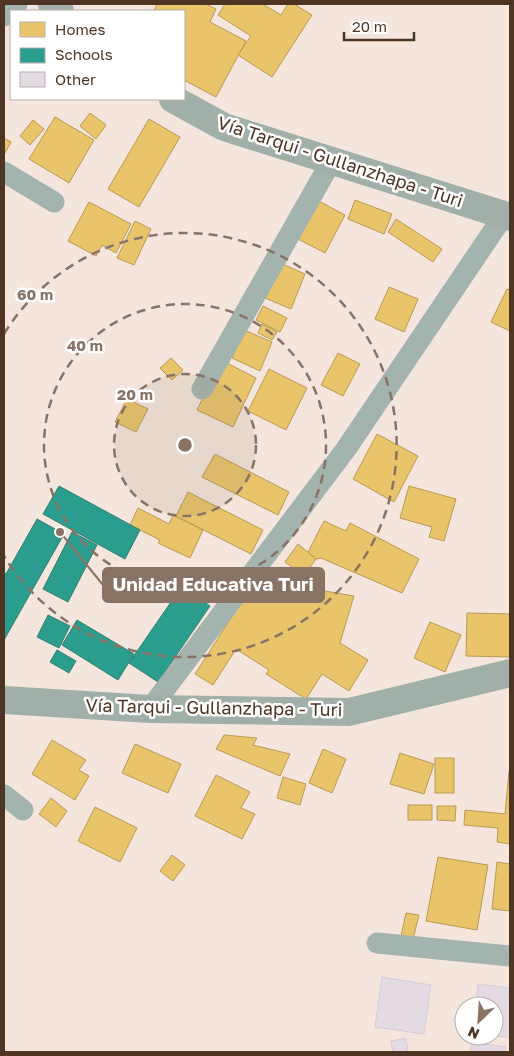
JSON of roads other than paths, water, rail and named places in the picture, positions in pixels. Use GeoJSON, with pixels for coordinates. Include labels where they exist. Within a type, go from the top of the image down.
{"type":"FeatureCollection","features":[{"type":"Feature","properties":{"kind":"main road","name":"Vía Tarqui - Gullanzhapa - Turi"},"geometry":{"type":"LineString","coordinates":[[175,100],[224,127],[507,216]]}},
{"type":"Feature","properties":{"kind":"main road","name":"Vía Tarqui - Gullanzhapa - Turi"},"geometry":{"type":"LineString","coordinates":[[4,700],[150,710],[349,712],[510,673]]}},
{"type":"Feature","properties":{"kind":"street"},"geometry":{"type":"LineString","coordinates":[[202,389],[332,160]]}},
{"type":"Feature","properties":{"kind":"street"},"geometry":{"type":"LineString","coordinates":[[4,172],[54,202]]}},
{"type":"Feature","properties":{"kind":"street"},"geometry":{"type":"LineString","coordinates":[[150,710],[346,448],[507,216]]}},
{"type":"Feature","properties":{"kind":"street"},"geometry":{"type":"LineString","coordinates":[[4,795],[22,810]]}},
{"type":"Feature","properties":{"kind":"street"},"geometry":{"type":"LineString","coordinates":[[377,943],[510,956]]}},
{"type":"Feature","properties":{"kind":"place","name":"Unidad Educativa Turi"},"geometry":{"type":"Point","coordinates":[60,532]}}]}
